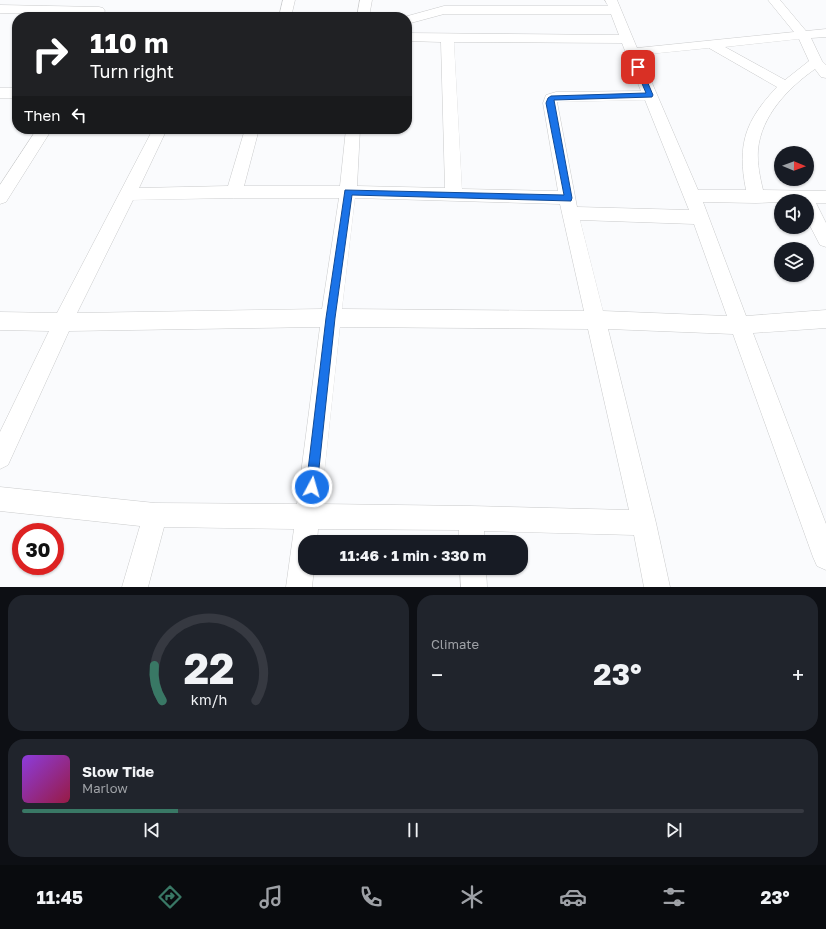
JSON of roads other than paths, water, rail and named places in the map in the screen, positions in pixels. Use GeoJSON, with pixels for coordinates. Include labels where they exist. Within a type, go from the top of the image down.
{"type":"FeatureCollection","features":[{"type":"Feature","properties":{"kind":"street"},"geometry":{"type":"LineString","coordinates":[[99,12],[108,0]]}},
{"type":"Feature","properties":{"kind":"street"},"geometry":{"type":"LineString","coordinates":[[286,12],[289,0]]}},
{"type":"Feature","properties":{"kind":"street"},"geometry":{"type":"LineString","coordinates":[[364,12],[366,0]]}},
{"type":"Feature","properties":{"kind":"street"},"geometry":{"type":"LineString","coordinates":[[774,0],[803,35],[816,62],[826,74]]}},
{"type":"Feature","properties":{"kind":"street"},"geometry":{"type":"LineString","coordinates":[[0,9],[25,5],[81,12]]}},
{"type":"Feature","properties":{"kind":"street"},"geometry":{"type":"LineString","coordinates":[[412,18],[443,5],[613,5],[692,196],[826,557]]}},
{"type":"Feature","properties":{"kind":"street"},"geometry":{"type":"LineString","coordinates":[[412,36],[629,46],[711,44],[826,33]]}},
{"type":"Feature","properties":{"kind":"street"},"geometry":{"type":"LineString","coordinates":[[447,38],[454,195]]}},
{"type":"Feature","properties":{"kind":"street"},"geometry":{"type":"LineString","coordinates":[[711,44],[786,86]]}},
{"type":"Feature","properties":{"kind":"street"},"geometry":{"type":"LineString","coordinates":[[756,197],[751,171],[750,150],[754,132],[766,110],[786,86],[802,71],[816,62]]}},
{"type":"Feature","properties":{"kind":"street"},"geometry":{"type":"LineString","coordinates":[[0,93],[12,93]]}},
{"type":"Feature","properties":{"kind":"street"},"geometry":{"type":"LineString","coordinates":[[650,95],[551,98],[550,103],[569,206],[644,523],[657,587]]}},
{"type":"Feature","properties":{"kind":"street"},"geometry":{"type":"LineString","coordinates":[[0,198],[42,134]]}},
{"type":"Feature","properties":{"kind":"street"},"geometry":{"type":"LineString","coordinates":[[0,457],[63,322],[157,134]]}},
{"type":"Feature","properties":{"kind":"street"},"geometry":{"type":"LineString","coordinates":[[234,192],[251,134]]}},
{"type":"Feature","properties":{"kind":"street"},"geometry":{"type":"LineString","coordinates":[[299,587],[331,318],[348,192],[353,134]]}},
{"type":"Feature","properties":{"kind":"street"},"geometry":{"type":"LineString","coordinates":[[126,194],[348,192],[454,195],[699,216]]}},
{"type":"Feature","properties":{"kind":"street"},"geometry":{"type":"LineString","coordinates":[[692,196],[774,198]]}},
{"type":"Feature","properties":{"kind":"street"},"geometry":{"type":"LineString","coordinates":[[814,199],[826,197]]}},
{"type":"Feature","properties":{"kind":"street"},"geometry":{"type":"LineString","coordinates":[[814,218],[826,240]]}},
{"type":"Feature","properties":{"kind":"street"},"geometry":{"type":"LineString","coordinates":[[0,321],[63,322],[331,318],[596,320],[741,325],[826,319]]}},
{"type":"Feature","properties":{"kind":"street"},"geometry":{"type":"LineString","coordinates":[[0,499],[155,515],[308,517],[472,530],[644,523]]}},
{"type":"Feature","properties":{"kind":"street"},"geometry":{"type":"LineString","coordinates":[[135,587],[155,515]]}},
{"type":"Feature","properties":{"kind":"street"},"geometry":{"type":"LineString","coordinates":[[473,575],[474,587]]}}]}
